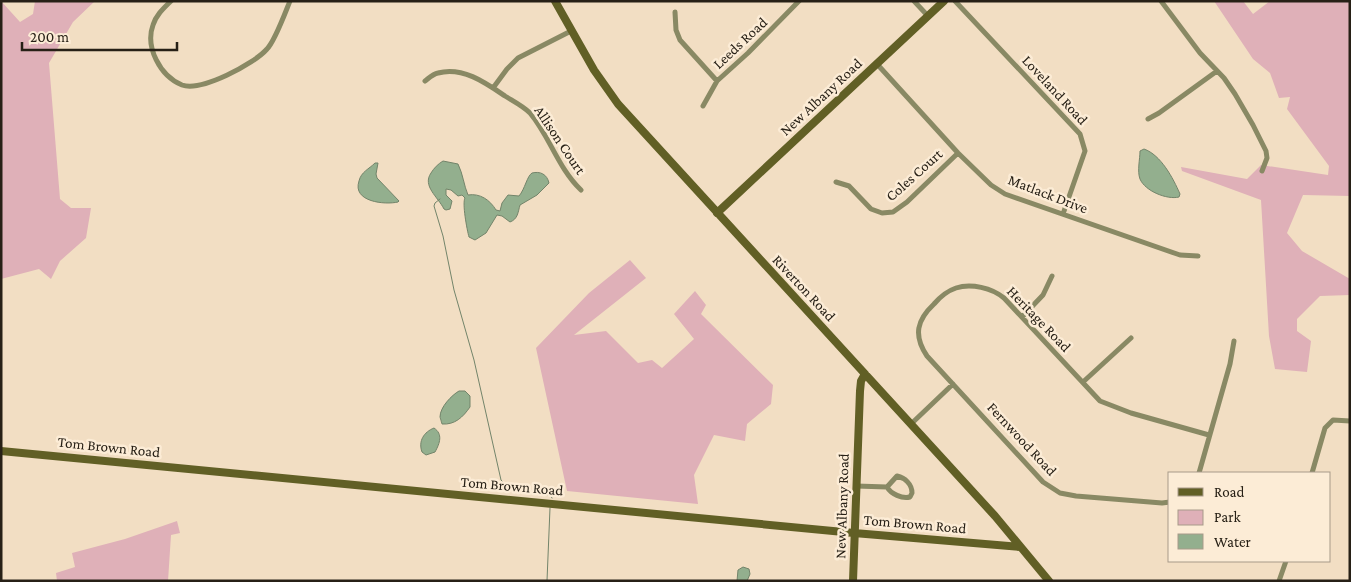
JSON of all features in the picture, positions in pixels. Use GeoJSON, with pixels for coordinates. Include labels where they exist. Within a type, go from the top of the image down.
{"type":"FeatureCollection","features":[{"type":"Feature","properties":{"kind":"street"},"geometry":{"type":"LineString","coordinates":[[172,1],[158,15],[153,24],[150,34],[151,45],[157,62],[170,77],[182,85],[195,86],[210,82],[260,56],[269,48],[290,1]]}},
{"type":"Feature","properties":{"kind":"street","name":"Riverton Road"},"geometry":{"type":"LineString","coordinates":[[555,1],[594,70],[618,104],[911,424],[1049,581]]}},
{"type":"Feature","properties":{"kind":"street","name":"Leeds Road"},"geometry":{"type":"LineString","coordinates":[[703,106],[717,81],[748,53],[799,1]]}},
{"type":"Feature","properties":{"kind":"street"},"geometry":{"type":"LineString","coordinates":[[914,1],[928,16]]}},
{"type":"Feature","properties":{"kind":"street","name":"New Albany Road"},"geometry":{"type":"LineString","coordinates":[[717,212],[944,1]]}},
{"type":"Feature","properties":{"kind":"street","name":"Loveland Road"},"geometry":{"type":"LineString","coordinates":[[955,1],[1080,134],[1085,151],[1063,214]]}},
{"type":"Feature","properties":{"kind":"street"},"geometry":{"type":"LineString","coordinates":[[1162,1],[1200,54],[1217,71],[1235,94],[1264,145],[1267,158],[1262,171]]}},
{"type":"Feature","properties":{"kind":"street"},"geometry":{"type":"LineString","coordinates":[[675,12],[676,30],[680,40],[717,81]]}},
{"type":"Feature","properties":{"kind":"street"},"geometry":{"type":"LineString","coordinates":[[493,88],[518,58],[571,31]]}},
{"type":"Feature","properties":{"kind":"street","name":"Matlack Drive"},"geometry":{"type":"LineString","coordinates":[[876,64],[958,153],[991,185],[1005,194],[1180,255],[1198,256]]}},
{"type":"Feature","properties":{"kind":"street"},"geometry":{"type":"LineString","coordinates":[[1148,118],[1159,114],[1217,71]]}},
{"type":"Feature","properties":{"kind":"street","name":"Allison Court"},"geometry":{"type":"LineString","coordinates":[[426,81],[436,73],[466,74],[493,88],[528,112],[540,127],[569,179],[581,190]]}},
{"type":"Feature","properties":{"kind":"street","name":"Coles Court"},"geometry":{"type":"LineString","coordinates":[[836,182],[849,186],[871,209],[882,213],[893,212],[907,202],[958,153]]}},
{"type":"Feature","properties":{"kind":"street"},"geometry":{"type":"LineString","coordinates":[[1022,317],[1043,295],[1052,276]]}},
{"type":"Feature","properties":{"kind":"street","name":"Heritage Road"},"geometry":{"type":"LineString","coordinates":[[954,384],[920,346],[918,335],[921,319],[939,298],[957,287],[968,286],[989,290],[1004,298],[1096,397],[1112,406],[1209,435]]}},
{"type":"Feature","properties":{"kind":"street"},"geometry":{"type":"LineString","coordinates":[[1083,382],[1130,338]]}},
{"type":"Feature","properties":{"kind":"street"},"geometry":{"type":"LineString","coordinates":[[1199,472],[1230,364],[1234,342]]}},
{"type":"Feature","properties":{"kind":"street","name":"New Albany Road"},"geometry":{"type":"LineString","coordinates":[[852,581],[860,391],[861,381],[865,374]]}},
{"type":"Feature","properties":{"kind":"street"},"geometry":{"type":"LineString","coordinates":[[911,424],[954,384]]}},
{"type":"Feature","properties":{"kind":"street","name":"Fernwood Road"},"geometry":{"type":"LineString","coordinates":[[954,384],[1043,482],[1054,490],[1076,496],[1168,502]]}},
{"type":"Feature","properties":{"kind":"street"},"geometry":{"type":"LineString","coordinates":[[1312,472],[1325,428],[1333,420],[1350,421]]}},
{"type":"Feature","properties":{"kind":"street","name":"Tom Brown Road"},"geometry":{"type":"LineString","coordinates":[[1,451],[854,533],[1020,547]]}},
{"type":"Feature","properties":{"kind":"street"},"geometry":{"type":"LineString","coordinates":[[897,476],[902,477],[910,485],[912,493],[910,497],[906,498],[890,492],[887,487],[897,476]]}},
{"type":"Feature","properties":{"kind":"street"},"geometry":{"type":"LineString","coordinates":[[856,486],[887,487]]}},
{"type":"Feature","properties":{"kind":"street"},"geometry":{"type":"LineString","coordinates":[[1279,581],[1286,562]]}},
{"type":"Feature","properties":{"kind":"green space"},"geometry":{"type":"Polygon","coordinates":[[[1,1],[20,22],[33,14],[35,1],[95,1],[73,22],[49,63],[60,199],[71,208],[91,208],[86,238],[60,261],[51,279],[39,269],[1,279],[1,1]]]}},
{"type":"Feature","properties":{"kind":"green space"},"geometry":{"type":"Polygon","coordinates":[[[1214,1],[1243,1],[1253,14],[1270,1],[1350,1],[1350,196],[1303,195],[1287,233],[1302,251],[1350,279],[1350,295],[1320,296],[1297,319],[1297,331],[1311,341],[1307,372],[1275,369],[1269,336],[1261,200],[1182,171],[1181,167],[1247,179],[1261,165],[1328,175],[1329,166],[1287,109],[1290,97],[1279,98],[1270,73],[1253,59],[1214,1]]]}},
{"type":"Feature","properties":{"kind":"green space"},"geometry":{"type":"Polygon","coordinates":[[[630,260],[646,278],[574,335],[606,331],[638,363],[652,360],[662,368],[694,339],[674,314],[695,291],[706,305],[701,314],[773,385],[771,404],[747,424],[745,441],[714,435],[694,475],[698,504],[567,491],[536,348],[589,293],[630,260]]]}},
{"type":"Feature","properties":{"kind":"green space"},"geometry":{"type":"Polygon","coordinates":[[[177,521],[180,533],[171,535],[168,581],[57,581],[56,573],[75,567],[72,553],[125,539],[177,521]]]}},
{"type":"Feature","properties":{"kind":"water"},"geometry":{"type":"Polygon","coordinates":[[[1144,149],[1156,156],[1166,168],[1180,194],[1179,197],[1174,198],[1157,194],[1151,191],[1140,179],[1140,151],[1144,149]]]}},
{"type":"Feature","properties":{"kind":"water"},"geometry":{"type":"Polygon","coordinates":[[[443,161],[458,164],[468,195],[477,195],[484,198],[496,210],[500,211],[502,203],[508,195],[519,196],[532,173],[538,172],[543,174],[547,177],[549,183],[537,195],[520,205],[513,221],[510,222],[497,215],[486,233],[475,240],[469,237],[468,234],[464,211],[465,198],[446,189],[446,195],[452,201],[450,209],[446,210],[430,187],[428,182],[431,173],[443,161]]]}},
{"type":"Feature","properties":{"kind":"water"},"geometry":{"type":"Polygon","coordinates":[[[375,163],[378,163],[377,178],[398,202],[378,202],[365,198],[360,194],[358,188],[360,178],[375,163]]]}},
{"type":"Feature","properties":{"kind":"water"},"geometry":{"type":"Polygon","coordinates":[[[459,391],[465,391],[470,396],[470,407],[458,420],[442,424],[440,417],[444,405],[459,391]]]}},
{"type":"Feature","properties":{"kind":"water"},"geometry":{"type":"Polygon","coordinates":[[[434,428],[439,433],[439,442],[435,452],[426,455],[422,452],[421,441],[427,432],[434,428]]]}},
{"type":"Feature","properties":{"kind":"water"},"geometry":{"type":"Polygon","coordinates":[[[743,567],[749,569],[750,574],[747,581],[737,581],[738,570],[743,567]]]}},
{"type":"Feature","properties":{"kind":"waterway"},"geometry":{"type":"LineString","coordinates":[[440,199],[434,206],[443,236],[454,290],[474,360],[501,480],[507,486],[551,496],[552,498]]}},
{"type":"Feature","properties":{"kind":"waterway"},"geometry":{"type":"LineString","coordinates":[[547,581],[550,508]]}}]}
